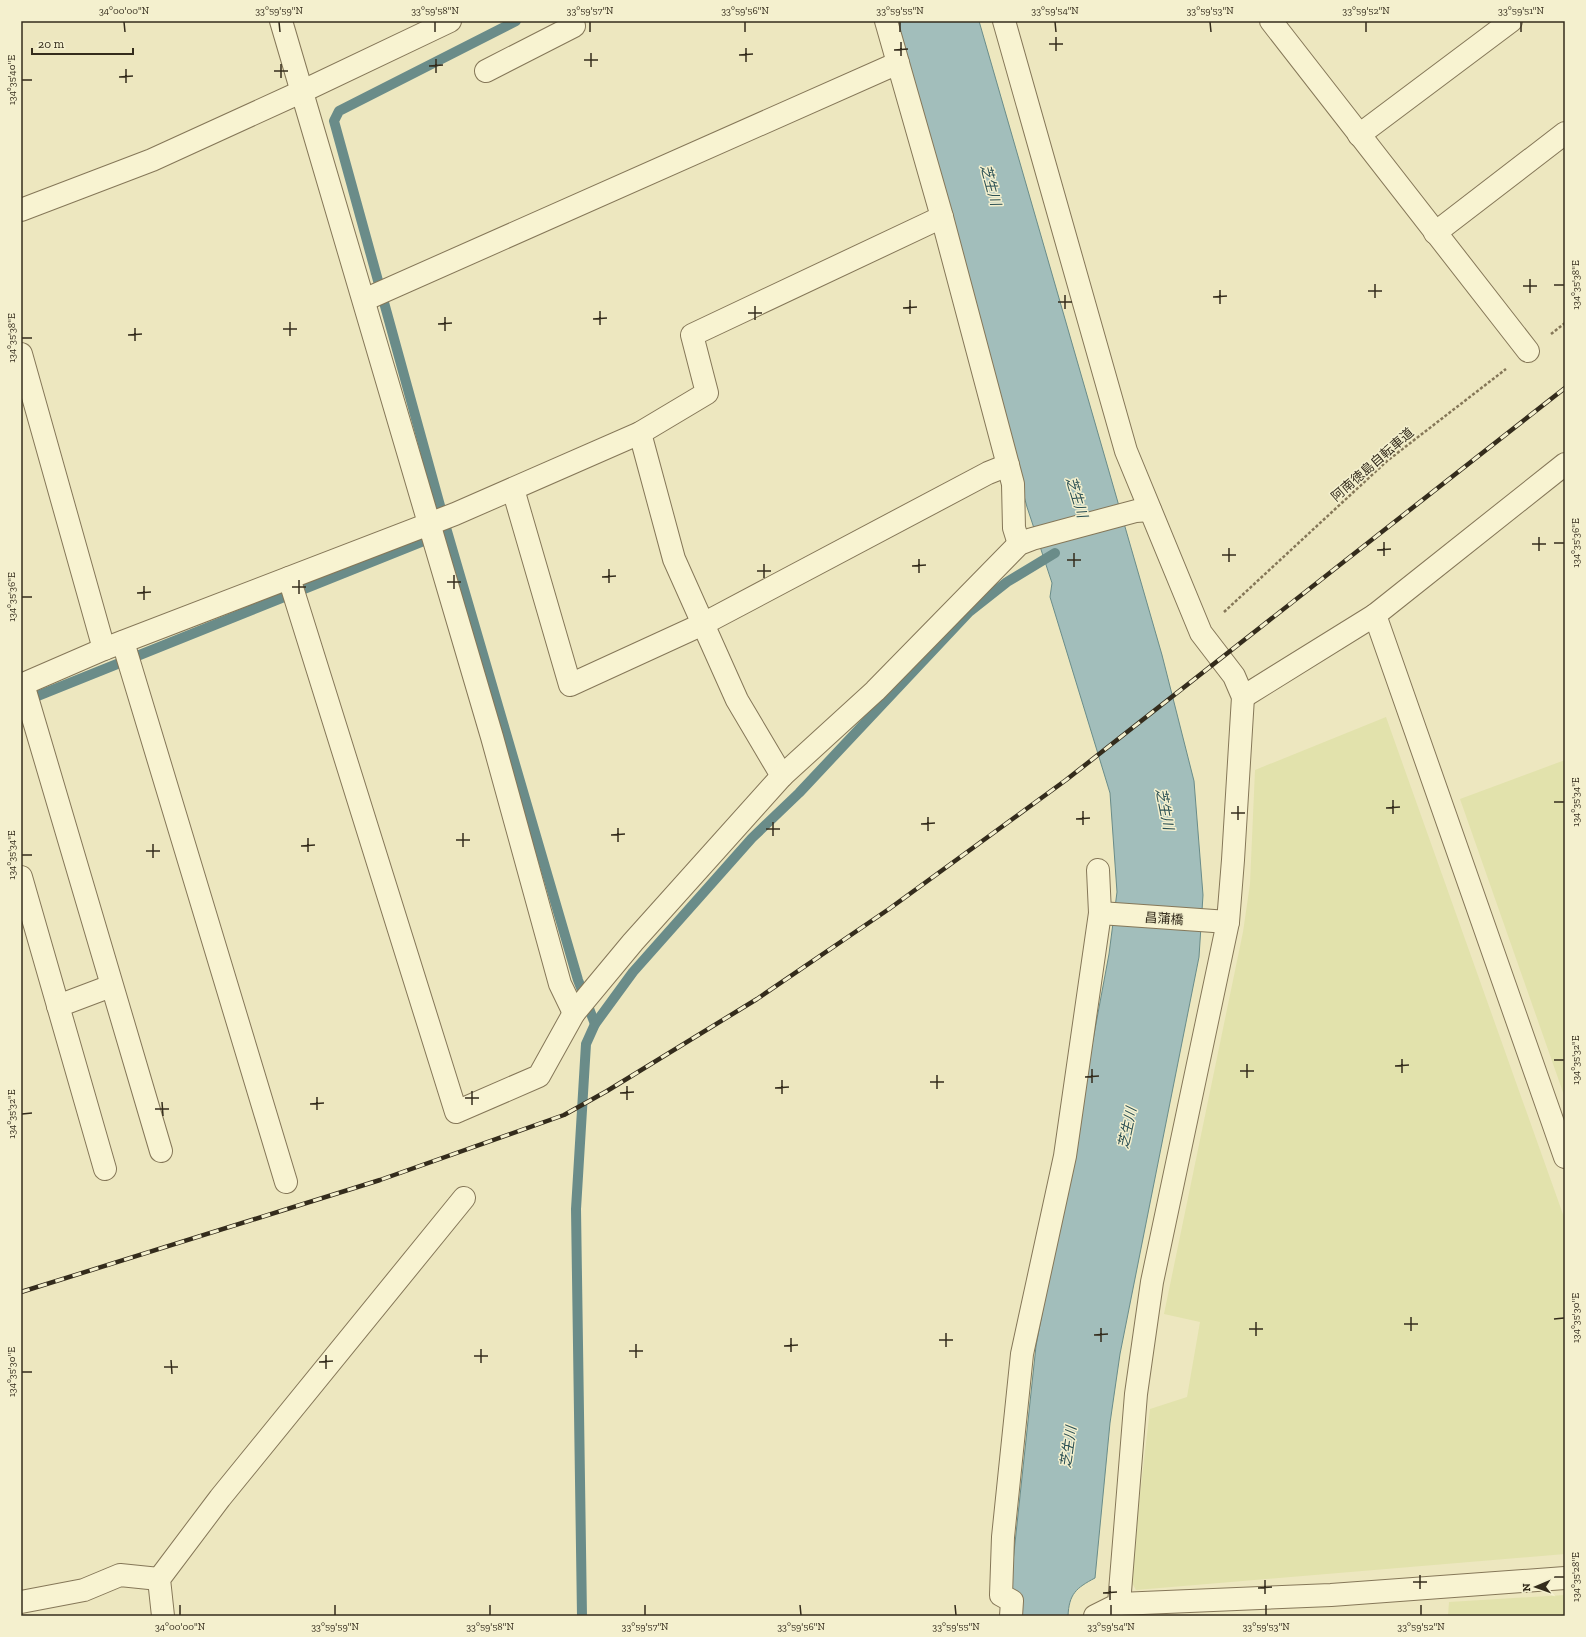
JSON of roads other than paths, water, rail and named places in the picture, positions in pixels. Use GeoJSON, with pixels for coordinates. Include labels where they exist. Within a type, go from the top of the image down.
{"type":"FeatureCollection","features":[{"type":"Feature","properties":{"kind":"street"},"geometry":{"type":"LineString","coordinates":[[281,21],[368,298],[440,520],[492,736],[560,984],[574,1013]]}},
{"type":"Feature","properties":{"kind":"street"},"geometry":{"type":"LineString","coordinates":[[21,210],[152,160],[303,91],[450,21]]}},
{"type":"Feature","properties":{"kind":"street"},"geometry":{"type":"LineString","coordinates":[[486,71],[574,26],[572,21]]}},
{"type":"Feature","properties":{"kind":"street"},"geometry":{"type":"LineString","coordinates":[[886,21],[942,217],[1013,484],[1014,528],[1026,541]]}},
{"type":"Feature","properties":{"kind":"street"},"geometry":{"type":"LineString","coordinates":[[1004,21],[1143,511],[1201,633],[1234,676],[1243,697],[1233,860],[1220,921],[1152,1282],[1136,1394],[1118,1604]]}},
{"type":"Feature","properties":{"kind":"street"},"geometry":{"type":"LineString","coordinates":[[1359,135],[1511,21]]}},
{"type":"Feature","properties":{"kind":"street"},"geometry":{"type":"LineString","coordinates":[[1280,24],[1359,135],[1528,351]]}},
{"type":"Feature","properties":{"kind":"street"},"geometry":{"type":"LineString","coordinates":[[368,298],[396,287],[898,63]]}},
{"type":"Feature","properties":{"kind":"street"},"geometry":{"type":"LineString","coordinates":[[1435,233],[1565,133]]}},
{"type":"Feature","properties":{"kind":"street"},"geometry":{"type":"LineString","coordinates":[[161,1151],[25,694],[117,646],[293,589],[440,520],[640,433],[707,393],[692,335],[942,217]]}},
{"type":"Feature","properties":{"kind":"street"},"geometry":{"type":"LineString","coordinates":[[21,354],[117,646],[135,677],[286,1182]]}},
{"type":"Feature","properties":{"kind":"street"},"geometry":{"type":"LineString","coordinates":[[640,433],[674,559],[737,700],[782,776]]}},
{"type":"Feature","properties":{"kind":"street"},"geometry":{"type":"LineString","coordinates":[[1243,697],[1375,615],[1565,464]]}},
{"type":"Feature","properties":{"kind":"street"},"geometry":{"type":"LineString","coordinates":[[513,489],[570,685],[703,624],[988,473],[1008,465]]}},
{"type":"Feature","properties":{"kind":"street"},"geometry":{"type":"LineString","coordinates":[[293,589],[456,1112],[539,1076],[574,1013],[633,942],[782,776],[875,691],[1026,541],[1143,511]]}},
{"type":"Feature","properties":{"kind":"street"},"geometry":{"type":"LineString","coordinates":[[1375,615],[1565,1157]]}},
{"type":"Feature","properties":{"kind":"street"},"geometry":{"type":"LineString","coordinates":[[1011,1616],[1012,1601],[1001,1595],[1003,1536],[1022,1354],[1065,1156],[1107,914],[1098,870]]}},
{"type":"Feature","properties":{"kind":"street"},"geometry":{"type":"LineString","coordinates":[[21,877],[105,1169]]}},
{"type":"Feature","properties":{"kind":"street","name":"昌蒲橋"},"geometry":{"type":"LineString","coordinates":[[1107,914],[1220,921]]}},
{"type":"Feature","properties":{"kind":"street"},"geometry":{"type":"LineString","coordinates":[[58,1006],[111,986]]}},
{"type":"Feature","properties":{"kind":"street"},"geometry":{"type":"LineString","coordinates":[[164,1616],[159,1580],[220,1498],[464,1198]]}},
{"type":"Feature","properties":{"kind":"street"},"geometry":{"type":"LineString","coordinates":[[21,1602],[84,1590],[120,1575],[159,1580]]}},
{"type":"Feature","properties":{"kind":"street"},"geometry":{"type":"LineString","coordinates":[[1095,1616],[1118,1604],[1331,1595],[1565,1578]]}},
{"type":"Feature","properties":{"kind":"water","name":"芝生川"},"geometry":{"type":"Polygon","coordinates":[[[894,21],[979,21],[1162,655],[1194,781],[1203,895],[1199,957],[1120,1354],[1110,1423],[1095,1578],[1075,1592],[1070,1602],[1068,1616],[1022,1616],[1010,1590],[1036,1346],[1109,954],[1117,892],[1110,793],[1050,597],[1052,583],[1027,507],[894,21]]]}},
{"type":"Feature","properties":{"kind":"waterway"},"geometry":{"type":"LineString","coordinates":[[516,21],[339,111],[334,121],[447,531],[578,980],[595,1024]]}},
{"type":"Feature","properties":{"kind":"waterway"},"geometry":{"type":"LineString","coordinates":[[25,701],[436,536]]}},
{"type":"Feature","properties":{"kind":"waterway"},"geometry":{"type":"LineString","coordinates":[[582,1616],[576,1209],[586,1044],[595,1024],[633,972],[752,838],[799,793],[969,612],[1007,582],[1055,553]]}},
{"type":"Feature","properties":{"kind":"railway"},"geometry":{"type":"LineString","coordinates":[[21,1292],[380,1180],[564,1115],[607,1091],[757,999],[889,909],[1066,780],[1565,388]]}}]}
